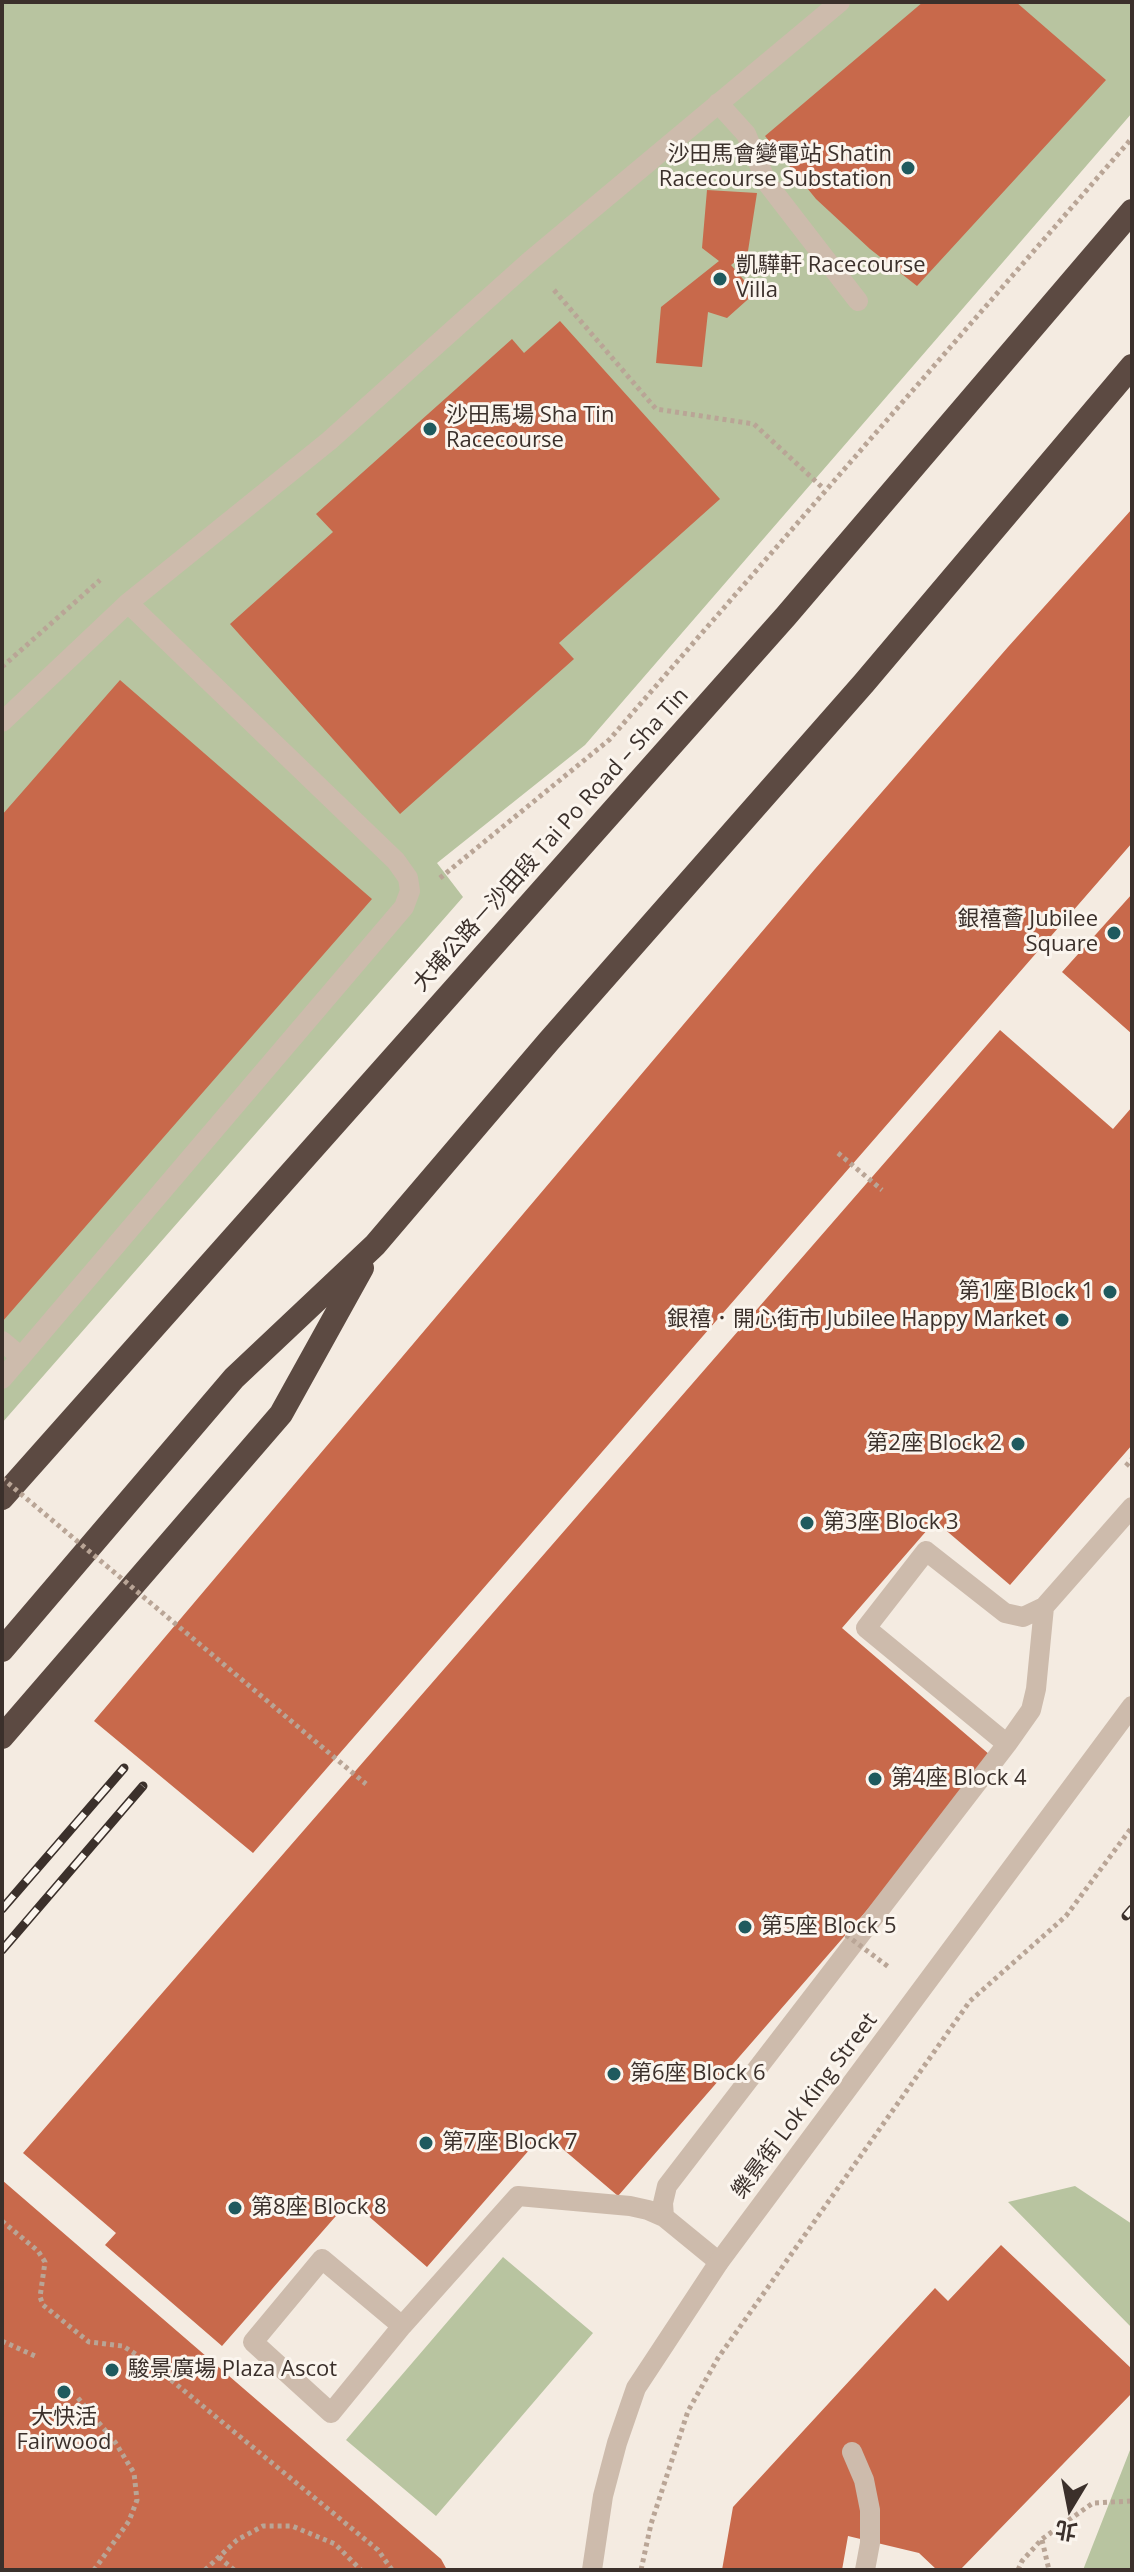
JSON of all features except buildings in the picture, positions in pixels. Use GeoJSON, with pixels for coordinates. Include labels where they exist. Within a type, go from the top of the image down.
{"type":"FeatureCollection","features":[{"type":"Feature","properties":{"kind":"highway","name":"大埔公路－沙田段 Tai Po Road – Sha Tin"},"geometry":{"type":"LineString","coordinates":[[2,1498],[786,616],[1132,211]]}},
{"type":"Feature","properties":{"kind":"highway"},"geometry":{"type":"LineString","coordinates":[[2,1650],[234,1378],[375,1245],[549,1041],[864,683],[1132,366]]}},
{"type":"Feature","properties":{"kind":"highway"},"geometry":{"type":"LineString","coordinates":[[2,1737],[281,1414],[375,1245]]}},
{"type":"Feature","properties":{"kind":"street"},"geometry":{"type":"LineString","coordinates":[[2,722],[128,603],[329,441],[530,261],[840,2]]}},
{"type":"Feature","properties":{"kind":"street"},"geometry":{"type":"LineString","coordinates":[[718,103],[746,134],[767,183],[858,301]]}},
{"type":"Feature","properties":{"kind":"street"},"geometry":{"type":"LineString","coordinates":[[2,1379],[404,907],[410,891],[408,878],[396,861],[128,603]]}},
{"type":"Feature","properties":{"kind":"street"},"geometry":{"type":"LineString","coordinates":[[2,1341],[21,1357]]}},
{"type":"Feature","properties":{"kind":"street"},"geometry":{"type":"LineString","coordinates":[[1007,1744],[866,1628],[926,1551],[1005,1613],[1023,1617],[1044,1607],[1132,1507]]}},
{"type":"Feature","properties":{"kind":"street"},"geometry":{"type":"LineString","coordinates":[[630,2206],[667,2186],[1031,1710],[1044,1607]]}},
{"type":"Feature","properties":{"kind":"street","name":"樂景街 Lok King Street"},"geometry":{"type":"LineString","coordinates":[[592,2570],[603,2496],[636,2388],[719,2262],[1132,1706]]}},
{"type":"Feature","properties":{"kind":"street"},"geometry":{"type":"LineString","coordinates":[[664,2217],[667,2186]]}},
{"type":"Feature","properties":{"kind":"street"},"geometry":{"type":"LineString","coordinates":[[402,2326],[322,2259],[253,2342],[331,2413],[402,2326],[518,2196],[648,2210],[664,2217],[719,2262]]}},
{"type":"Feature","properties":{"kind":"street"},"geometry":{"type":"LineString","coordinates":[[852,2452],[864,2480],[870,2510],[870,2543],[865,2570]]}},
{"type":"Feature","properties":{"kind":"path"},"geometry":{"type":"LineString","coordinates":[[410,891],[431,885],[454,868],[609,740],[1132,138]]}},
{"type":"Feature","properties":{"kind":"path"},"geometry":{"type":"LineString","coordinates":[[554,290],[656,409],[754,424],[824,489]]}},
{"type":"Feature","properties":{"kind":"path"},"geometry":{"type":"LineString","coordinates":[[838,1153],[882,1190]]}},
{"type":"Feature","properties":{"kind":"path"},"geometry":{"type":"LineString","coordinates":[[1126,1466],[1132,1459]]}},
{"type":"Feature","properties":{"kind":"path"},"geometry":{"type":"LineString","coordinates":[[2,1478],[366,1784]]}},
{"type":"Feature","properties":{"kind":"path"},"geometry":{"type":"LineString","coordinates":[[641,2570],[651,2524],[688,2411],[718,2358],[970,2001],[1066,1916],[1132,1827]]}},
{"type":"Feature","properties":{"kind":"path"},"geometry":{"type":"LineString","coordinates":[[846,1935],[890,1968]]}},
{"type":"Feature","properties":{"kind":"path"},"geometry":{"type":"LineString","coordinates":[[2,2221],[38,2251],[45,2262],[40,2297],[43,2305],[89,2342],[123,2346],[154,2366],[378,2550],[392,2570]]}},
{"type":"Feature","properties":{"kind":"path"},"geometry":{"type":"LineString","coordinates":[[2,2341],[35,2356]]}},
{"type":"Feature","properties":{"kind":"path"},"geometry":{"type":"LineString","coordinates":[[78,2398],[115,2442],[134,2473],[137,2500],[129,2521],[94,2570]]}},
{"type":"Feature","properties":{"kind":"path"},"geometry":{"type":"LineString","coordinates":[[1018,2570],[1042,2539],[1093,2503],[1132,2501]]}},
{"type":"Feature","properties":{"kind":"path"},"geometry":{"type":"LineString","coordinates":[[205,2570],[237,2540],[263,2526],[292,2526],[335,2544],[361,2570]]}},
{"type":"Feature","properties":{"kind":"path"},"geometry":{"type":"LineString","coordinates":[[1042,2539],[1049,2570]]}},
{"type":"Feature","properties":{"kind":"path"},"geometry":{"type":"LineString","coordinates":[[219,2557],[234,2570]]}},
{"type":"Feature","properties":{"kind":"green space","name":"沙田馬場 Sha Tin Racecourse"},"geometry":{"type":"Polygon","coordinates":[[[2,2],[1132,2],[1132,113],[585,745],[437,863],[463,897],[2,1423],[2,2]]]}},
{"type":"Feature","properties":{"kind":"green space"},"geometry":{"type":"Polygon","coordinates":[[[1075,2186],[1132,2224],[1132,2328],[1008,2202],[1075,2186]]]}},
{"type":"Feature","properties":{"kind":"green space"},"geometry":{"type":"Polygon","coordinates":[[[503,2257],[593,2333],[436,2516],[346,2440],[503,2257]]]}},
{"type":"Feature","properties":{"kind":"green space"},"geometry":{"type":"Polygon","coordinates":[[[1132,2445],[1132,2570],[1083,2570],[1132,2445]]]}},
{"type":"Feature","properties":{"kind":"railway"},"geometry":{"type":"LineString","coordinates":[[2,1909],[124,1768]]}},
{"type":"Feature","properties":{"kind":"railway"},"geometry":{"type":"LineString","coordinates":[[2,1950],[143,1786]]}},
{"type":"Feature","properties":{"kind":"railway"},"geometry":{"type":"LineString","coordinates":[[1126,1916],[1132,1909]]}},
{"type":"Feature","properties":{"kind":"place","name":"沙田馬會變電站 Shatin Racecourse Substation"},"geometry":{"type":"Point","coordinates":[908,168]}},
{"type":"Feature","properties":{"kind":"place","name":"凱驊軒 Racecourse Villa"},"geometry":{"type":"Point","coordinates":[720,279]}},
{"type":"Feature","properties":{"kind":"place","name":"沙田馬場 Sha Tin Racecourse"},"geometry":{"type":"Point","coordinates":[430,429]}},
{"type":"Feature","properties":{"kind":"place","name":"銀禧薈 Jubilee Square"},"geometry":{"type":"Point","coordinates":[1114,933]}},
{"type":"Feature","properties":{"kind":"place","name":"第1座 Block 1"},"geometry":{"type":"Point","coordinates":[1110,1292]}},
{"type":"Feature","properties":{"kind":"place","name":"銀禧．開心街市 Jubilee Happy Market"},"geometry":{"type":"Point","coordinates":[1062,1320]}},
{"type":"Feature","properties":{"kind":"place","name":"第2座 Block 2"},"geometry":{"type":"Point","coordinates":[1018,1444]}},
{"type":"Feature","properties":{"kind":"place","name":"第3座 Block 3"},"geometry":{"type":"Point","coordinates":[807,1523]}},
{"type":"Feature","properties":{"kind":"place","name":"第4座 Block 4"},"geometry":{"type":"Point","coordinates":[875,1779]}},
{"type":"Feature","properties":{"kind":"place","name":"第5座 Block 5"},"geometry":{"type":"Point","coordinates":[745,1927]}},
{"type":"Feature","properties":{"kind":"place","name":"第6座 Block 6"},"geometry":{"type":"Point","coordinates":[614,2074]}},
{"type":"Feature","properties":{"kind":"place","name":"第7座 Block 7"},"geometry":{"type":"Point","coordinates":[426,2143]}},
{"type":"Feature","properties":{"kind":"place","name":"第8座 Block 8"},"geometry":{"type":"Point","coordinates":[235,2208]}},
{"type":"Feature","properties":{"kind":"place","name":"駿景廣場 Plaza Ascot"},"geometry":{"type":"Point","coordinates":[112,2370]}},
{"type":"Feature","properties":{"kind":"place","name":"大快活 Fairwood"},"geometry":{"type":"Point","coordinates":[64,2392]}}]}
